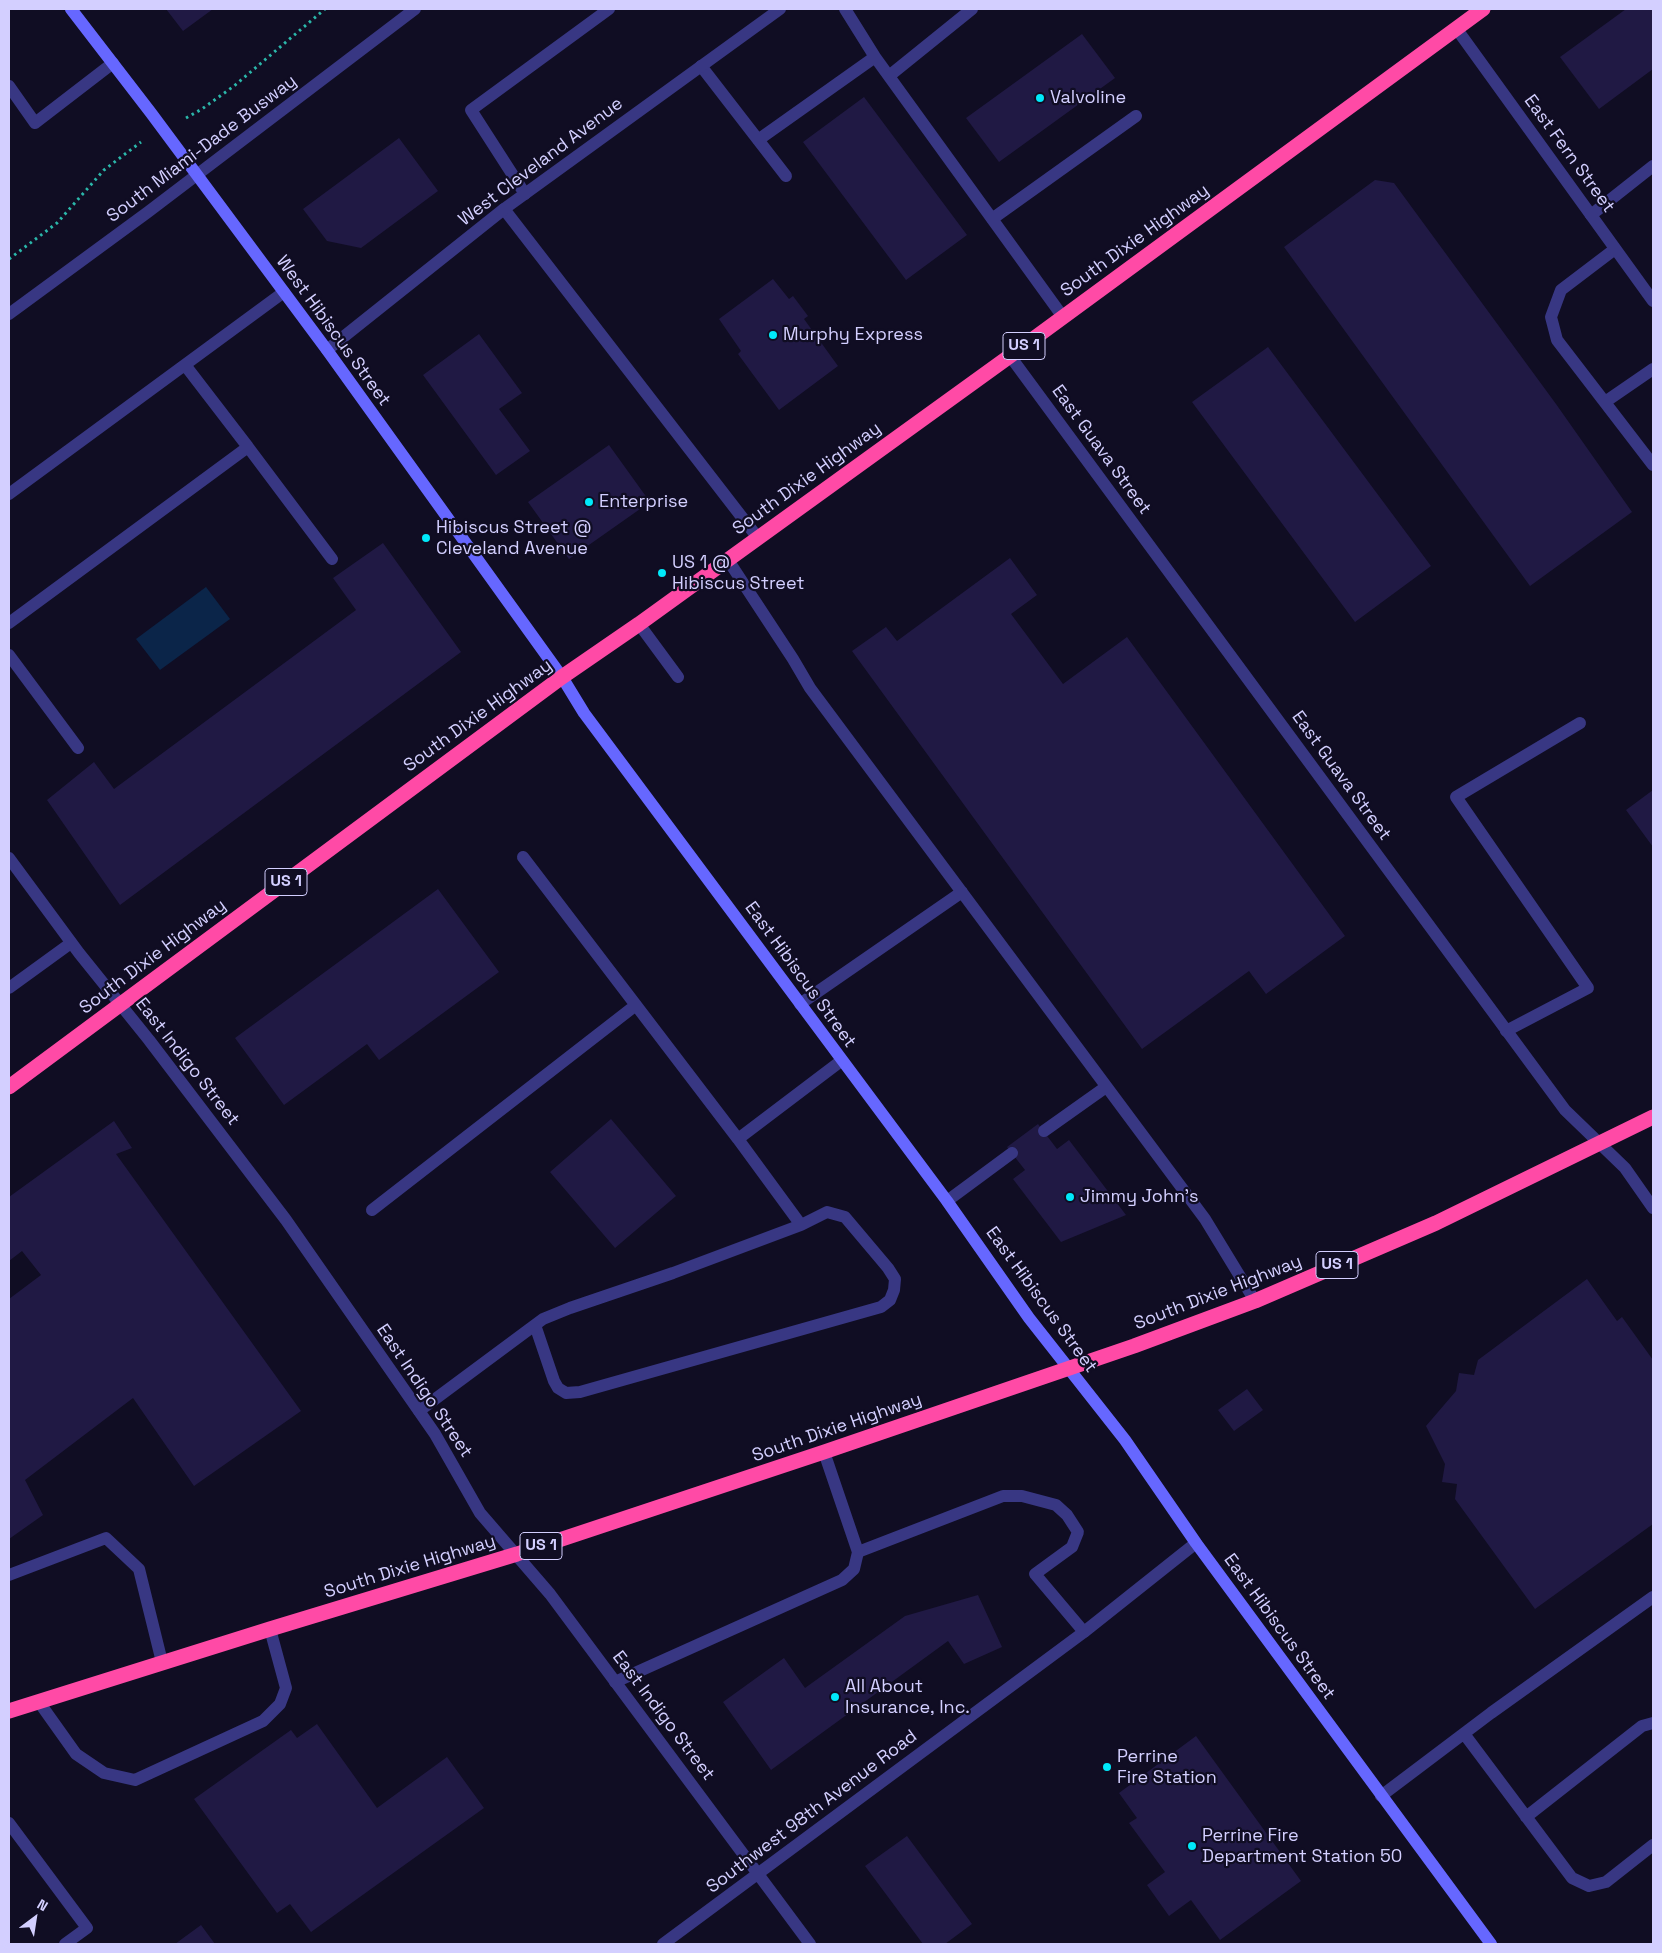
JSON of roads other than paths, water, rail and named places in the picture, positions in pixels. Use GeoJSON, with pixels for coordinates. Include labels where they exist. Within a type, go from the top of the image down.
{"type":"FeatureCollection","features":[{"type":"Feature","properties":{"kind":"highway","name":"South Dixie Highway"},"geometry":{"type":"LineString","coordinates":[[9,1087],[562,677],[639,624],[1064,317],[1483,9]]}},
{"type":"Feature","properties":{"kind":"highway","name":"South Dixie Highway"},"geometry":{"type":"LineString","coordinates":[[9,1711],[162,1662],[517,1554],[824,1452],[1255,1301],[1436,1223],[1653,1117]]}},
{"type":"Feature","properties":{"kind":"street","name":"West Hibiscus Street"},"geometry":{"type":"LineString","coordinates":[[72,9],[327,350],[562,677]]}},
{"type":"Feature","properties":{"kind":"street","name":"South Miami-Dade Busway"},"geometry":{"type":"LineString","coordinates":[[9,314],[415,9]]}},
{"type":"Feature","properties":{"kind":"street"},"geometry":{"type":"LineString","coordinates":[[525,194],[471,110],[608,9]]}},
{"type":"Feature","properties":{"kind":"street"},"geometry":{"type":"LineString","coordinates":[[845,9],[875,57],[1064,317]]}},
{"type":"Feature","properties":{"kind":"street"},"geometry":{"type":"LineString","coordinates":[[889,76],[972,9]]}},
{"type":"Feature","properties":{"kind":"street","name":"West Cleveland Avenue"},"geometry":{"type":"LineString","coordinates":[[327,350],[504,209],[701,66],[772,11]]}},
{"type":"Feature","properties":{"kind":"street","name":"East Fern Street"},"geometry":{"type":"LineString","coordinates":[[1456,28],[1653,301]]}},
{"type":"Feature","properties":{"kind":"street"},"geometry":{"type":"LineString","coordinates":[[758,140],[875,57]]}},
{"type":"Feature","properties":{"kind":"street"},"geometry":{"type":"LineString","coordinates":[[9,86],[36,123],[113,63]]}},
{"type":"Feature","properties":{"kind":"street"},"geometry":{"type":"LineString","coordinates":[[701,66],[786,176]]}},
{"type":"Feature","properties":{"kind":"street"},"geometry":{"type":"LineString","coordinates":[[992,219],[1136,116]]}},
{"type":"Feature","properties":{"kind":"street"},"geometry":{"type":"LineString","coordinates":[[1591,215],[1653,166]]}},
{"type":"Feature","properties":{"kind":"street"},"geometry":{"type":"LineString","coordinates":[[504,209],[758,538]]}},
{"type":"Feature","properties":{"kind":"street"},"geometry":{"type":"LineString","coordinates":[[1615,249],[1561,290],[1551,316],[1557,340],[1653,465]]}},
{"type":"Feature","properties":{"kind":"street"},"geometry":{"type":"LineString","coordinates":[[9,494],[284,292]]}},
{"type":"Feature","properties":{"kind":"street","name":"East Guava Street"},"geometry":{"type":"LineString","coordinates":[[1010,356],[1565,1110],[1598,1144],[1625,1168],[1653,1208]]}},
{"type":"Feature","properties":{"kind":"street"},"geometry":{"type":"LineString","coordinates":[[185,365],[332,559]]}},
{"type":"Feature","properties":{"kind":"street"},"geometry":{"type":"LineString","coordinates":[[1604,402],[1653,369]]}},
{"type":"Feature","properties":{"kind":"street"},"geometry":{"type":"LineString","coordinates":[[9,623],[248,447]]}},
{"type":"Feature","properties":{"kind":"street"},"geometry":{"type":"LineString","coordinates":[[728,560],[810,688],[1205,1219],[1255,1301]]}},
{"type":"Feature","properties":{"kind":"street"},"geometry":{"type":"LineString","coordinates":[[639,624],[678,677]]}},
{"type":"Feature","properties":{"kind":"street"},"geometry":{"type":"LineString","coordinates":[[9,655],[78,748]]}},
{"type":"Feature","properties":{"kind":"street","name":"East Hibiscus Street"},"geometry":{"type":"LineString","coordinates":[[562,677],[584,713],[947,1201],[1029,1318],[1125,1440],[1196,1543],[1490,1944]]}},
{"type":"Feature","properties":{"kind":"street"},"geometry":{"type":"LineString","coordinates":[[1506,1030],[1588,988],[1456,796],[1580,723]]}},
{"type":"Feature","properties":{"kind":"street"},"geometry":{"type":"LineString","coordinates":[[523,857],[738,1139],[801,1225]]}},
{"type":"Feature","properties":{"kind":"street","name":"East Indigo Street"},"geometry":{"type":"LineString","coordinates":[[9,858],[72,943],[150,1040],[286,1220],[444,1448],[480,1513],[550,1594],[810,1944]]}},
{"type":"Feature","properties":{"kind":"street"},"geometry":{"type":"LineString","coordinates":[[800,1004],[962,892]]}},
{"type":"Feature","properties":{"kind":"street"},"geometry":{"type":"LineString","coordinates":[[9,988],[72,943]]}},
{"type":"Feature","properties":{"kind":"street"},"geometry":{"type":"LineString","coordinates":[[372,1210],[636,1005]]}},
{"type":"Feature","properties":{"kind":"street"},"geometry":{"type":"LineString","coordinates":[[738,1139],[841,1061]]}},
{"type":"Feature","properties":{"kind":"street"},"geometry":{"type":"LineString","coordinates":[[1044,1131],[1106,1087]]}},
{"type":"Feature","properties":{"kind":"street"},"geometry":{"type":"LineString","coordinates":[[947,1201],[1012,1153]]}},
{"type":"Feature","properties":{"kind":"street"},"geometry":{"type":"LineString","coordinates":[[419,1411],[535,1325],[544,1319],[801,1225],[827,1212],[845,1217],[895,1279],[894,1290],[890,1300],[881,1307],[580,1392],[566,1393],[558,1388],[535,1325]]}},
{"type":"Feature","properties":{"kind":"street"},"geometry":{"type":"LineString","coordinates":[[615,1682],[842,1580],[854,1570],[858,1552],[824,1452]]}},
{"type":"Feature","properties":{"kind":"street"},"geometry":{"type":"LineString","coordinates":[[858,1552],[1003,1496],[1022,1496],[1056,1504],[1068,1515],[1078,1532],[1072,1547],[1035,1574],[1084,1632]]}},
{"type":"Feature","properties":{"kind":"street"},"geometry":{"type":"LineString","coordinates":[[9,1575],[106,1538],[139,1569],[162,1662]]}},
{"type":"Feature","properties":{"kind":"street","name":"Southwest 98th Avenue Road"},"geometry":{"type":"LineString","coordinates":[[663,1944],[1084,1632],[1196,1543]]}},
{"type":"Feature","properties":{"kind":"street"},"geometry":{"type":"LineString","coordinates":[[1380,1796],[1491,1713],[1653,1597]]}},
{"type":"Feature","properties":{"kind":"street"},"geometry":{"type":"LineString","coordinates":[[39,1702],[76,1754],[104,1773],[135,1780],[263,1721],[280,1704],[286,1688],[270,1629]]}},
{"type":"Feature","properties":{"kind":"street"},"geometry":{"type":"LineString","coordinates":[[1526,1817],[1642,1726],[1653,1723]]}},
{"type":"Feature","properties":{"kind":"street"},"geometry":{"type":"LineString","coordinates":[[1465,1734],[1572,1878],[1589,1886],[1606,1882],[1653,1845]]}},
{"type":"Feature","properties":{"kind":"street"},"geometry":{"type":"LineString","coordinates":[[9,1823],[87,1928],[65,1944]]}},
{"type":"Feature","properties":{"kind":"water"},"geometry":{"type":"Polygon","coordinates":[[[206,587],[230,619],[160,670],[136,639],[206,587]]]}},
{"type":"Feature","properties":{"kind":"place","name":"Valvoline"},"geometry":{"type":"Point","coordinates":[1040,98]}},
{"type":"Feature","properties":{"kind":"place","name":"Murphy Express"},"geometry":{"type":"Point","coordinates":[773,335]}},
{"type":"Feature","properties":{"kind":"place","name":"Enterprise"},"geometry":{"type":"Point","coordinates":[589,502]}},
{"type":"Feature","properties":{"kind":"place","name":"Hibiscus Street @ Cleveland Avenue"},"geometry":{"type":"Point","coordinates":[426,538]}},
{"type":"Feature","properties":{"kind":"place","name":"US 1 @ Hibiscus Street"},"geometry":{"type":"Point","coordinates":[662,573]}},
{"type":"Feature","properties":{"kind":"place","name":"Jimmy John's"},"geometry":{"type":"Point","coordinates":[1070,1197]}},
{"type":"Feature","properties":{"kind":"place","name":"All About Insurance, Inc."},"geometry":{"type":"Point","coordinates":[835,1697]}},
{"type":"Feature","properties":{"kind":"place","name":"Perrine Fire Station"},"geometry":{"type":"Point","coordinates":[1107,1767]}},
{"type":"Feature","properties":{"kind":"place","name":"Perrine Fire Department Station 50"},"geometry":{"type":"Point","coordinates":[1192,1846]}}]}
